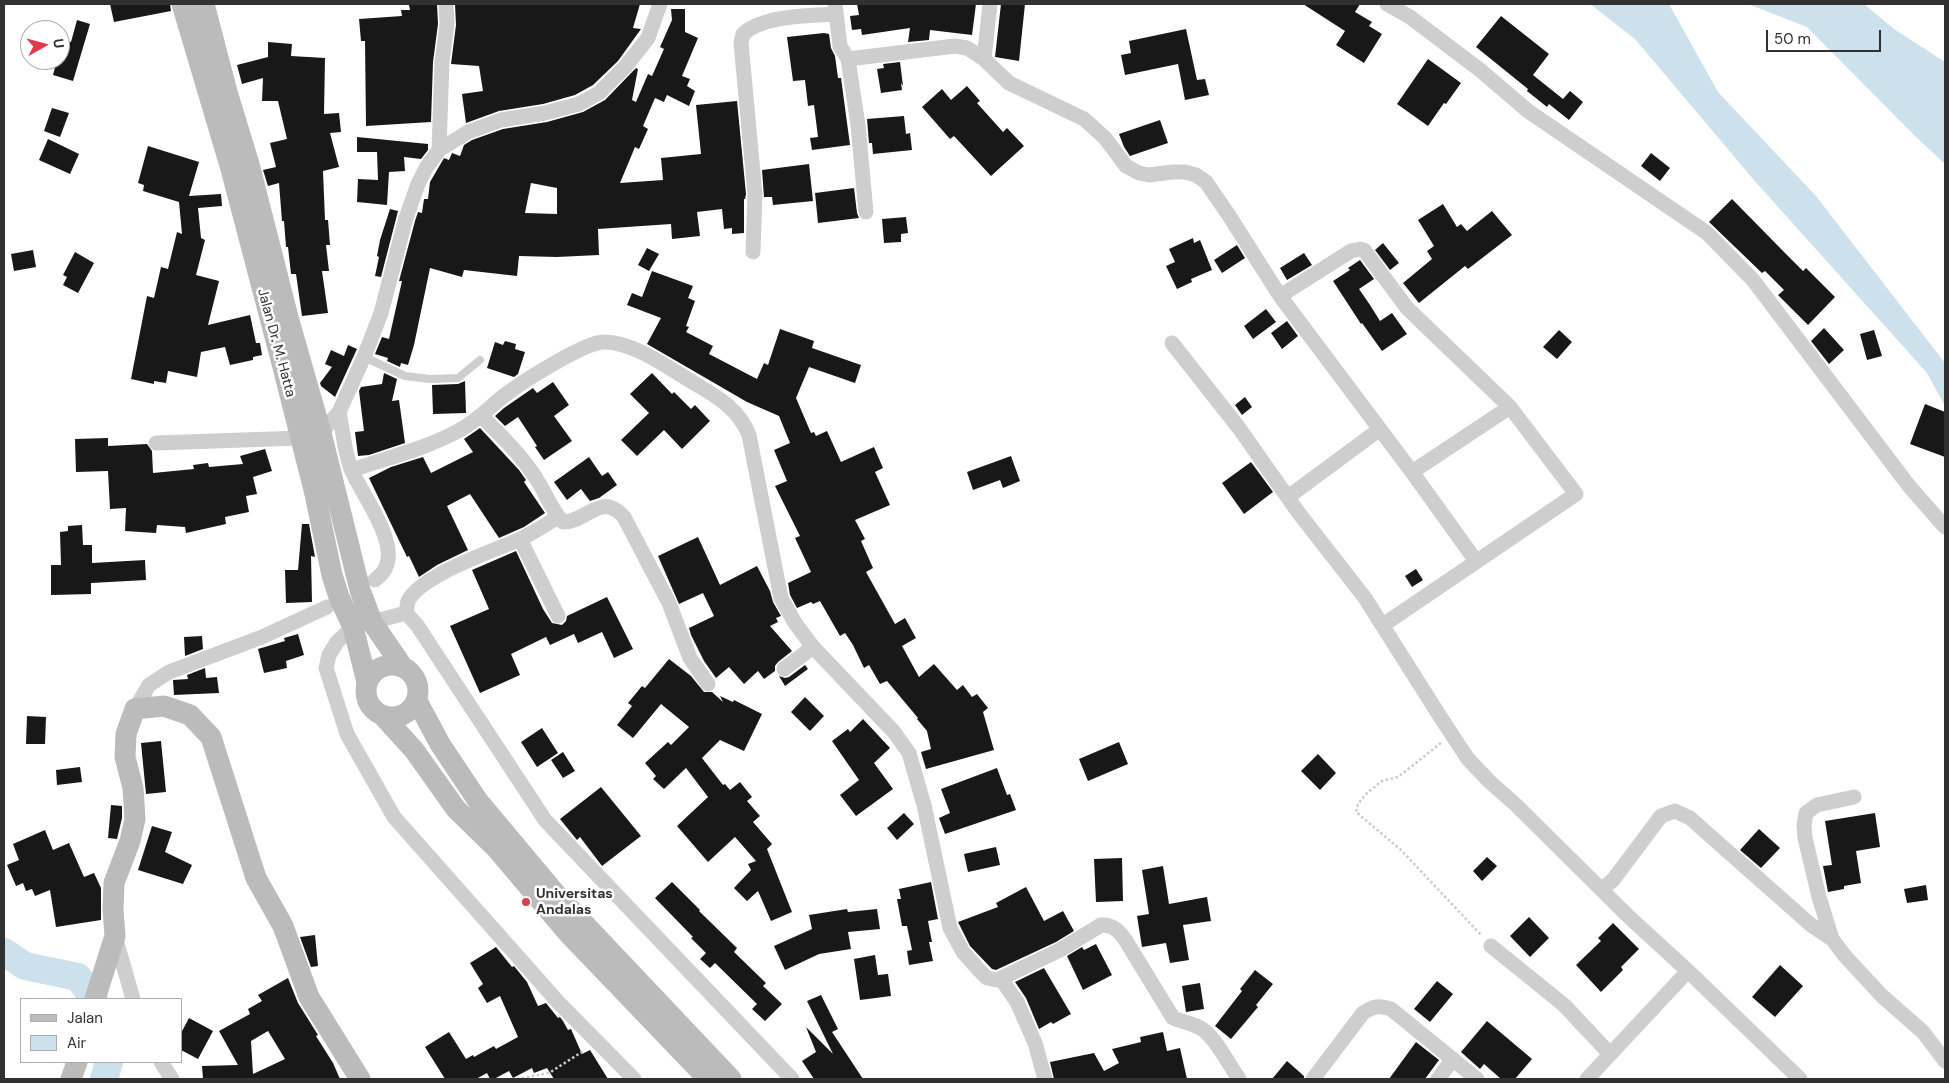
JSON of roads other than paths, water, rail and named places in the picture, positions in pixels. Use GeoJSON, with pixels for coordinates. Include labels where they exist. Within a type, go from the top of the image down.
{"type":"FeatureCollection","features":[{"type":"Feature","properties":{"kind":"street","name":"Jalan Dr. M. Hatta"},"geometry":{"type":"LineString","coordinates":[[182,4],[187,27],[311,435],[351,556],[360,590],[367,682]]}},
{"type":"Feature","properties":{"kind":"street","name":"Jalan Dr. M. Hatta"},"geometry":{"type":"LineString","coordinates":[[204,4],[249,164],[290,321],[311,435]]}},
{"type":"Feature","properties":{"kind":"street"},"geometry":{"type":"LineString","coordinates":[[439,150],[441,79],[447,24],[446,4]]}},
{"type":"Feature","properties":{"kind":"street"},"geometry":{"type":"LineString","coordinates":[[156,443],[311,435],[339,412],[364,357],[381,313],[406,218],[418,184],[426,168],[439,150],[468,132],[501,120],[545,113],[579,104],[599,93],[625,67],[648,38],[660,4]]}},
{"type":"Feature","properties":{"kind":"street"},"geometry":{"type":"LineString","coordinates":[[984,59],[990,4]]}},
{"type":"Feature","properties":{"kind":"street"},"geometry":{"type":"LineString","coordinates":[[1388,4],[1410,17],[1465,58],[1528,112],[1707,233],[1753,280],[1908,486],[1945,527]]}},
{"type":"Feature","properties":{"kind":"street"},"geometry":{"type":"LineString","coordinates":[[753,252],[755,194],[741,43],[743,34],[757,25],[772,20],[836,9],[840,46],[848,59],[858,125],[866,212]]}},
{"type":"Feature","properties":{"kind":"street"},"geometry":{"type":"LineString","coordinates":[[848,59],[955,46],[967,48],[984,59],[1008,83],[1084,119],[1105,138],[1126,166],[1139,173],[1149,175],[1185,172],[1196,175],[1206,182],[1280,296],[1476,561]]}},
{"type":"Feature","properties":{"kind":"street"},"geometry":{"type":"LineString","coordinates":[[1280,296],[1351,251],[1364,250],[1408,308],[1510,407],[1576,494],[1382,625]]}},
{"type":"Feature","properties":{"kind":"street"},"geometry":{"type":"LineString","coordinates":[[352,470],[438,441],[460,430],[481,416],[510,391],[570,355],[601,342],[626,346],[662,364],[725,401],[744,422],[749,435],[781,598],[795,624],[813,647],[894,732],[909,753],[924,805],[950,928],[963,952],[987,978],[991,980],[1001,979],[1060,950],[1101,925],[1114,928],[1126,941],[1173,1018],[1191,1023],[1208,1033],[1239,1079]]}},
{"type":"Feature","properties":{"kind":"street"},"geometry":{"type":"LineString","coordinates":[[1172,343],[1239,428],[1288,497],[1365,598],[1468,759],[1629,917],[1800,1079]]}},
{"type":"Feature","properties":{"kind":"street"},"geometry":{"type":"LineString","coordinates":[[1412,472],[1510,407]]}},
{"type":"Feature","properties":{"kind":"street"},"geometry":{"type":"LineString","coordinates":[[339,412],[347,457],[387,538],[388,557],[384,571],[375,580]]}},
{"type":"Feature","properties":{"kind":"street"},"geometry":{"type":"LineString","coordinates":[[481,416],[525,463],[540,483],[558,517],[563,522],[571,522],[594,510],[608,506],[617,510],[624,517],[669,602],[690,658],[708,684]]}},
{"type":"Feature","properties":{"kind":"street"},"geometry":{"type":"LineString","coordinates":[[1288,497],[1380,429]]}},
{"type":"Feature","properties":{"kind":"street"},"geometry":{"type":"LineString","coordinates":[[406,613],[408,602],[416,590],[435,577],[520,539],[558,517]]}},
{"type":"Feature","properties":{"kind":"street"},"geometry":{"type":"LineString","coordinates":[[520,539],[558,616]]}},
{"type":"Feature","properties":{"kind":"street"},"geometry":{"type":"LineString","coordinates":[[133,998],[115,936],[112,909],[114,883],[130,841],[135,819],[133,788],[125,757],[126,734],[135,709],[149,685],[170,672],[262,637],[327,607]]}},
{"type":"Feature","properties":{"kind":"street"},"geometry":{"type":"LineString","coordinates":[[406,613],[363,624],[337,642],[329,655],[326,668],[347,734],[394,817],[558,1002],[634,1079]]}},
{"type":"Feature","properties":{"kind":"street"},"geometry":{"type":"LineString","coordinates":[[406,613],[417,625],[546,820],[792,1079]]}},
{"type":"Feature","properties":{"kind":"street","name":"Jalan Dr. M. Hatta"},"geometry":{"type":"LineString","coordinates":[[363,624],[402,666]]}},
{"type":"Feature","properties":{"kind":"street"},"geometry":{"type":"LineString","coordinates":[[784,669],[813,647]]}},
{"type":"Feature","properties":{"kind":"street"},"geometry":{"type":"LineString","coordinates":[[384,717],[400,716],[413,708],[417,701],[418,690],[416,680],[402,666],[391,664],[381,666],[372,673],[365,691],[370,707],[384,717],[414,750],[456,809],[496,848],[568,933],[708,1079]]}},
{"type":"Feature","properties":{"kind":"street"},"geometry":{"type":"LineString","coordinates":[[417,701],[440,744],[478,801],[555,893],[731,1079]]}},
{"type":"Feature","properties":{"kind":"street"},"geometry":{"type":"LineString","coordinates":[[135,709],[164,706],[190,715],[211,737],[256,878],[283,926],[309,997],[360,1079]]}},
{"type":"Feature","properties":{"kind":"street"},"geometry":{"type":"LineString","coordinates":[[1832,940],[1819,897],[1804,825],[1806,813],[1817,805],[1854,797]]}},
{"type":"Feature","properties":{"kind":"street"},"geometry":{"type":"LineString","coordinates":[[1602,889],[1613,880],[1661,816],[1675,811],[1690,818],[1811,924],[1832,940],[1882,996],[1923,1032],[1945,1061]]}},
{"type":"Feature","properties":{"kind":"street"},"geometry":{"type":"LineString","coordinates":[[95,998],[106,959],[115,936]]}},
{"type":"Feature","properties":{"kind":"street"},"geometry":{"type":"LineString","coordinates":[[1491,946],[1564,1005],[1610,1054]]}},
{"type":"Feature","properties":{"kind":"street"},"geometry":{"type":"LineString","coordinates":[[1587,1079],[1688,971]]}},
{"type":"Feature","properties":{"kind":"street"},"geometry":{"type":"LineString","coordinates":[[1001,979],[1017,1002],[1034,1042],[1045,1079]]}},
{"type":"Feature","properties":{"kind":"street"},"geometry":{"type":"LineString","coordinates":[[1313,1079],[1363,1013],[1380,1005],[1391,1009],[1477,1079]]}},
{"type":"Feature","properties":{"kind":"street"},"geometry":{"type":"LineString","coordinates":[[1438,1079],[1453,1059]]}},
{"type":"Feature","properties":{"kind":"street"},"geometry":{"type":"LineString","coordinates":[[72,1079],[77,1063]]}},
{"type":"Feature","properties":{"kind":"street"},"geometry":{"type":"LineString","coordinates":[[162,1063],[172,1079]]}},
{"type":"Feature","properties":{"kind":"lane"},"geometry":{"type":"LineString","coordinates":[[364,357],[405,376],[430,379],[458,378],[480,360]]}},
{"type":"Feature","properties":{"kind":"water"},"geometry":{"type":"Polygon","coordinates":[[[1590,4],[1669,4],[1718,92],[1816,196],[1945,363],[1945,406],[1927,373],[1753,179],[1635,39],[1590,4]]]}},
{"type":"Feature","properties":{"kind":"water"},"geometry":{"type":"Polygon","coordinates":[[[1748,4],[1864,4],[1894,29],[1945,62],[1945,164],[1807,27],[1748,4]]]}},
{"type":"Feature","properties":{"kind":"waterway"},"geometry":{"type":"LineString","coordinates":[[4,952],[25,966],[78,977],[93,998]]}},
{"type":"Feature","properties":{"kind":"waterway"},"geometry":{"type":"LineString","coordinates":[[104,1079],[109,1063]]}},
{"type":"Feature","properties":{"kind":"place","name":"Universitas Andalas"},"geometry":{"type":"Point","coordinates":[526,902]}}]}
